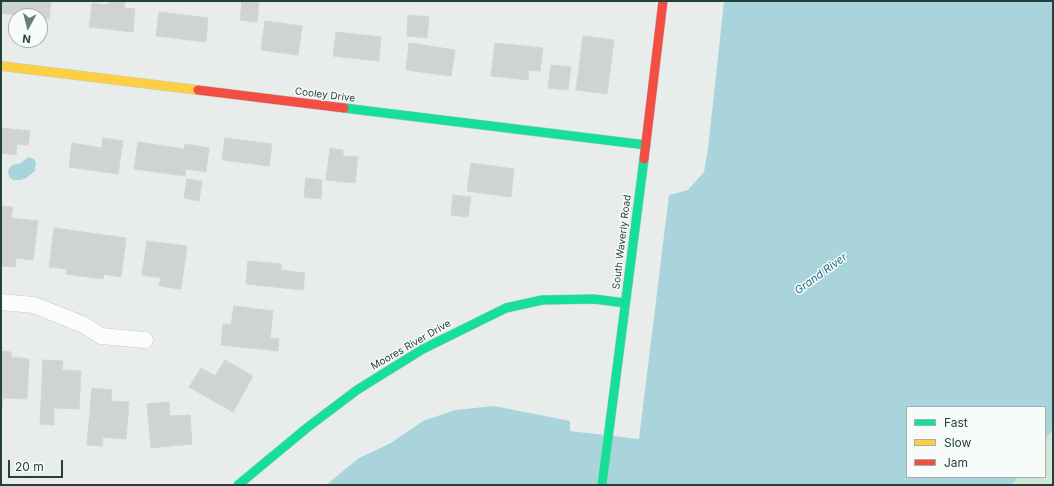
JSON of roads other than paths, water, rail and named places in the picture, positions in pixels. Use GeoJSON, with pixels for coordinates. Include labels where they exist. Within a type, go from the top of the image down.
{"type":"FeatureCollection","features":[{"type":"Feature","properties":{"kind":"street","name":"South Waverly Road"},"geometry":{"type":"LineString","coordinates":[[602,485],[663,1]]}},
{"type":"Feature","properties":{"kind":"street","name":"Cooley Drive"},"geometry":{"type":"LineString","coordinates":[[1,66],[646,145]]}},
{"type":"Feature","properties":{"kind":"street","name":"Moores River Drive"},"geometry":{"type":"LineString","coordinates":[[238,485],[308,427],[357,390],[423,349],[506,308],[542,300],[567,298],[594,299],[625,303]]}},
{"type":"Feature","properties":{"kind":"street"},"geometry":{"type":"LineString","coordinates":[[1,302],[34,305],[84,325],[101,336],[145,340]]}},
{"type":"Feature","properties":{"kind":"water","name":"Grand River"},"geometry":{"type":"Polygon","coordinates":[[[724,1],[1053,1],[1053,429],[1046,439],[1046,406],[906,406],[906,478],[1017,478],[1012,485],[326,485],[359,458],[391,443],[423,421],[455,410],[494,406],[570,421],[570,431],[639,439],[669,195],[688,190],[704,172],[708,149],[724,1]]]}},
{"type":"Feature","properties":{"kind":"water"},"geometry":{"type":"Polygon","coordinates":[[[28,157],[34,159],[36,163],[35,171],[26,178],[20,180],[13,180],[9,177],[8,170],[12,165],[21,163],[28,157]]]}}]}
